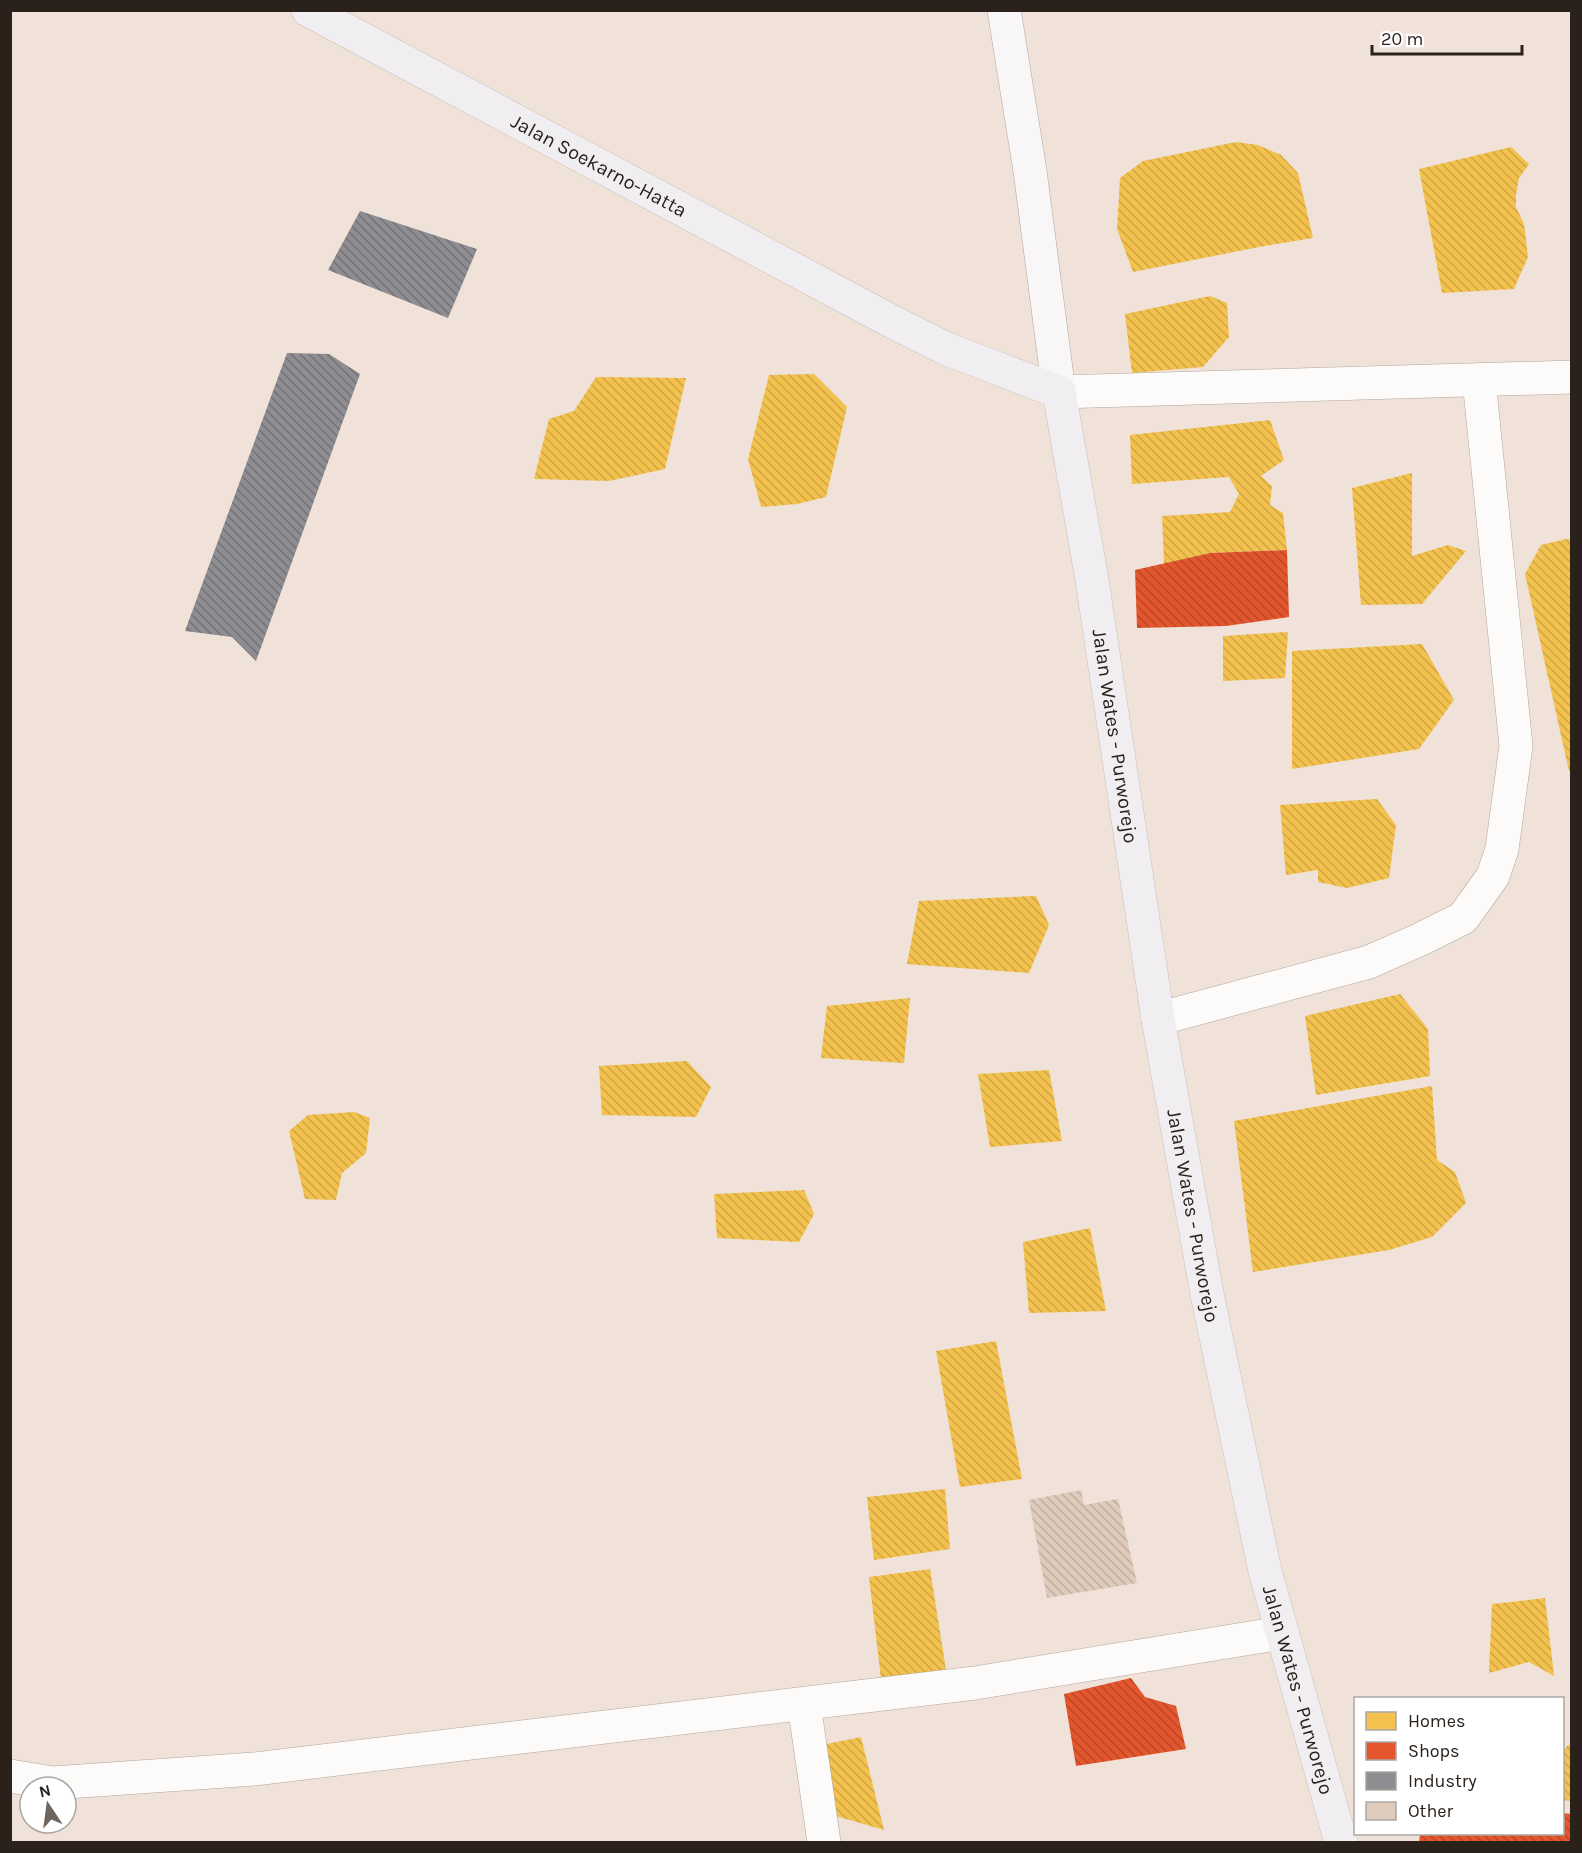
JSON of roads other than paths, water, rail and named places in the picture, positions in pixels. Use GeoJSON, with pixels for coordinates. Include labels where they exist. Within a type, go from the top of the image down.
{"type":"FeatureCollection","features":[{"type":"Feature","properties":{"kind":"highway","name":"Jalan Soekarno-Hatta"},"geometry":{"type":"LineString","coordinates":[[308,10],[891,321],[948,349],[1059,392]]}},
{"type":"Feature","properties":{"kind":"highway","name":"Jalan Wates - Purworejo"},"geometry":{"type":"LineString","coordinates":[[1059,392],[1092,580],[1158,1019],[1207,1294],[1264,1571],[1341,1842]]}},
{"type":"Feature","properties":{"kind":"main road"},"geometry":{"type":"LineString","coordinates":[[1004,10],[1030,171],[1059,392]]}},
{"type":"Feature","properties":{"kind":"street"},"geometry":{"type":"LineString","coordinates":[[1059,392],[1572,377]]}},
{"type":"Feature","properties":{"kind":"street"},"geometry":{"type":"LineString","coordinates":[[1158,1019],[1368,962],[1463,918],[1493,876],[1502,849],[1516,746],[1479,380]]}},
{"type":"Feature","properties":{"kind":"street"},"geometry":{"type":"LineString","coordinates":[[10,1776],[53,1783],[254,1769],[975,1683],[1281,1633]]}},
{"type":"Feature","properties":{"kind":"street"},"geometry":{"type":"LineString","coordinates":[[804,1704],[824,1842]]}}]}
